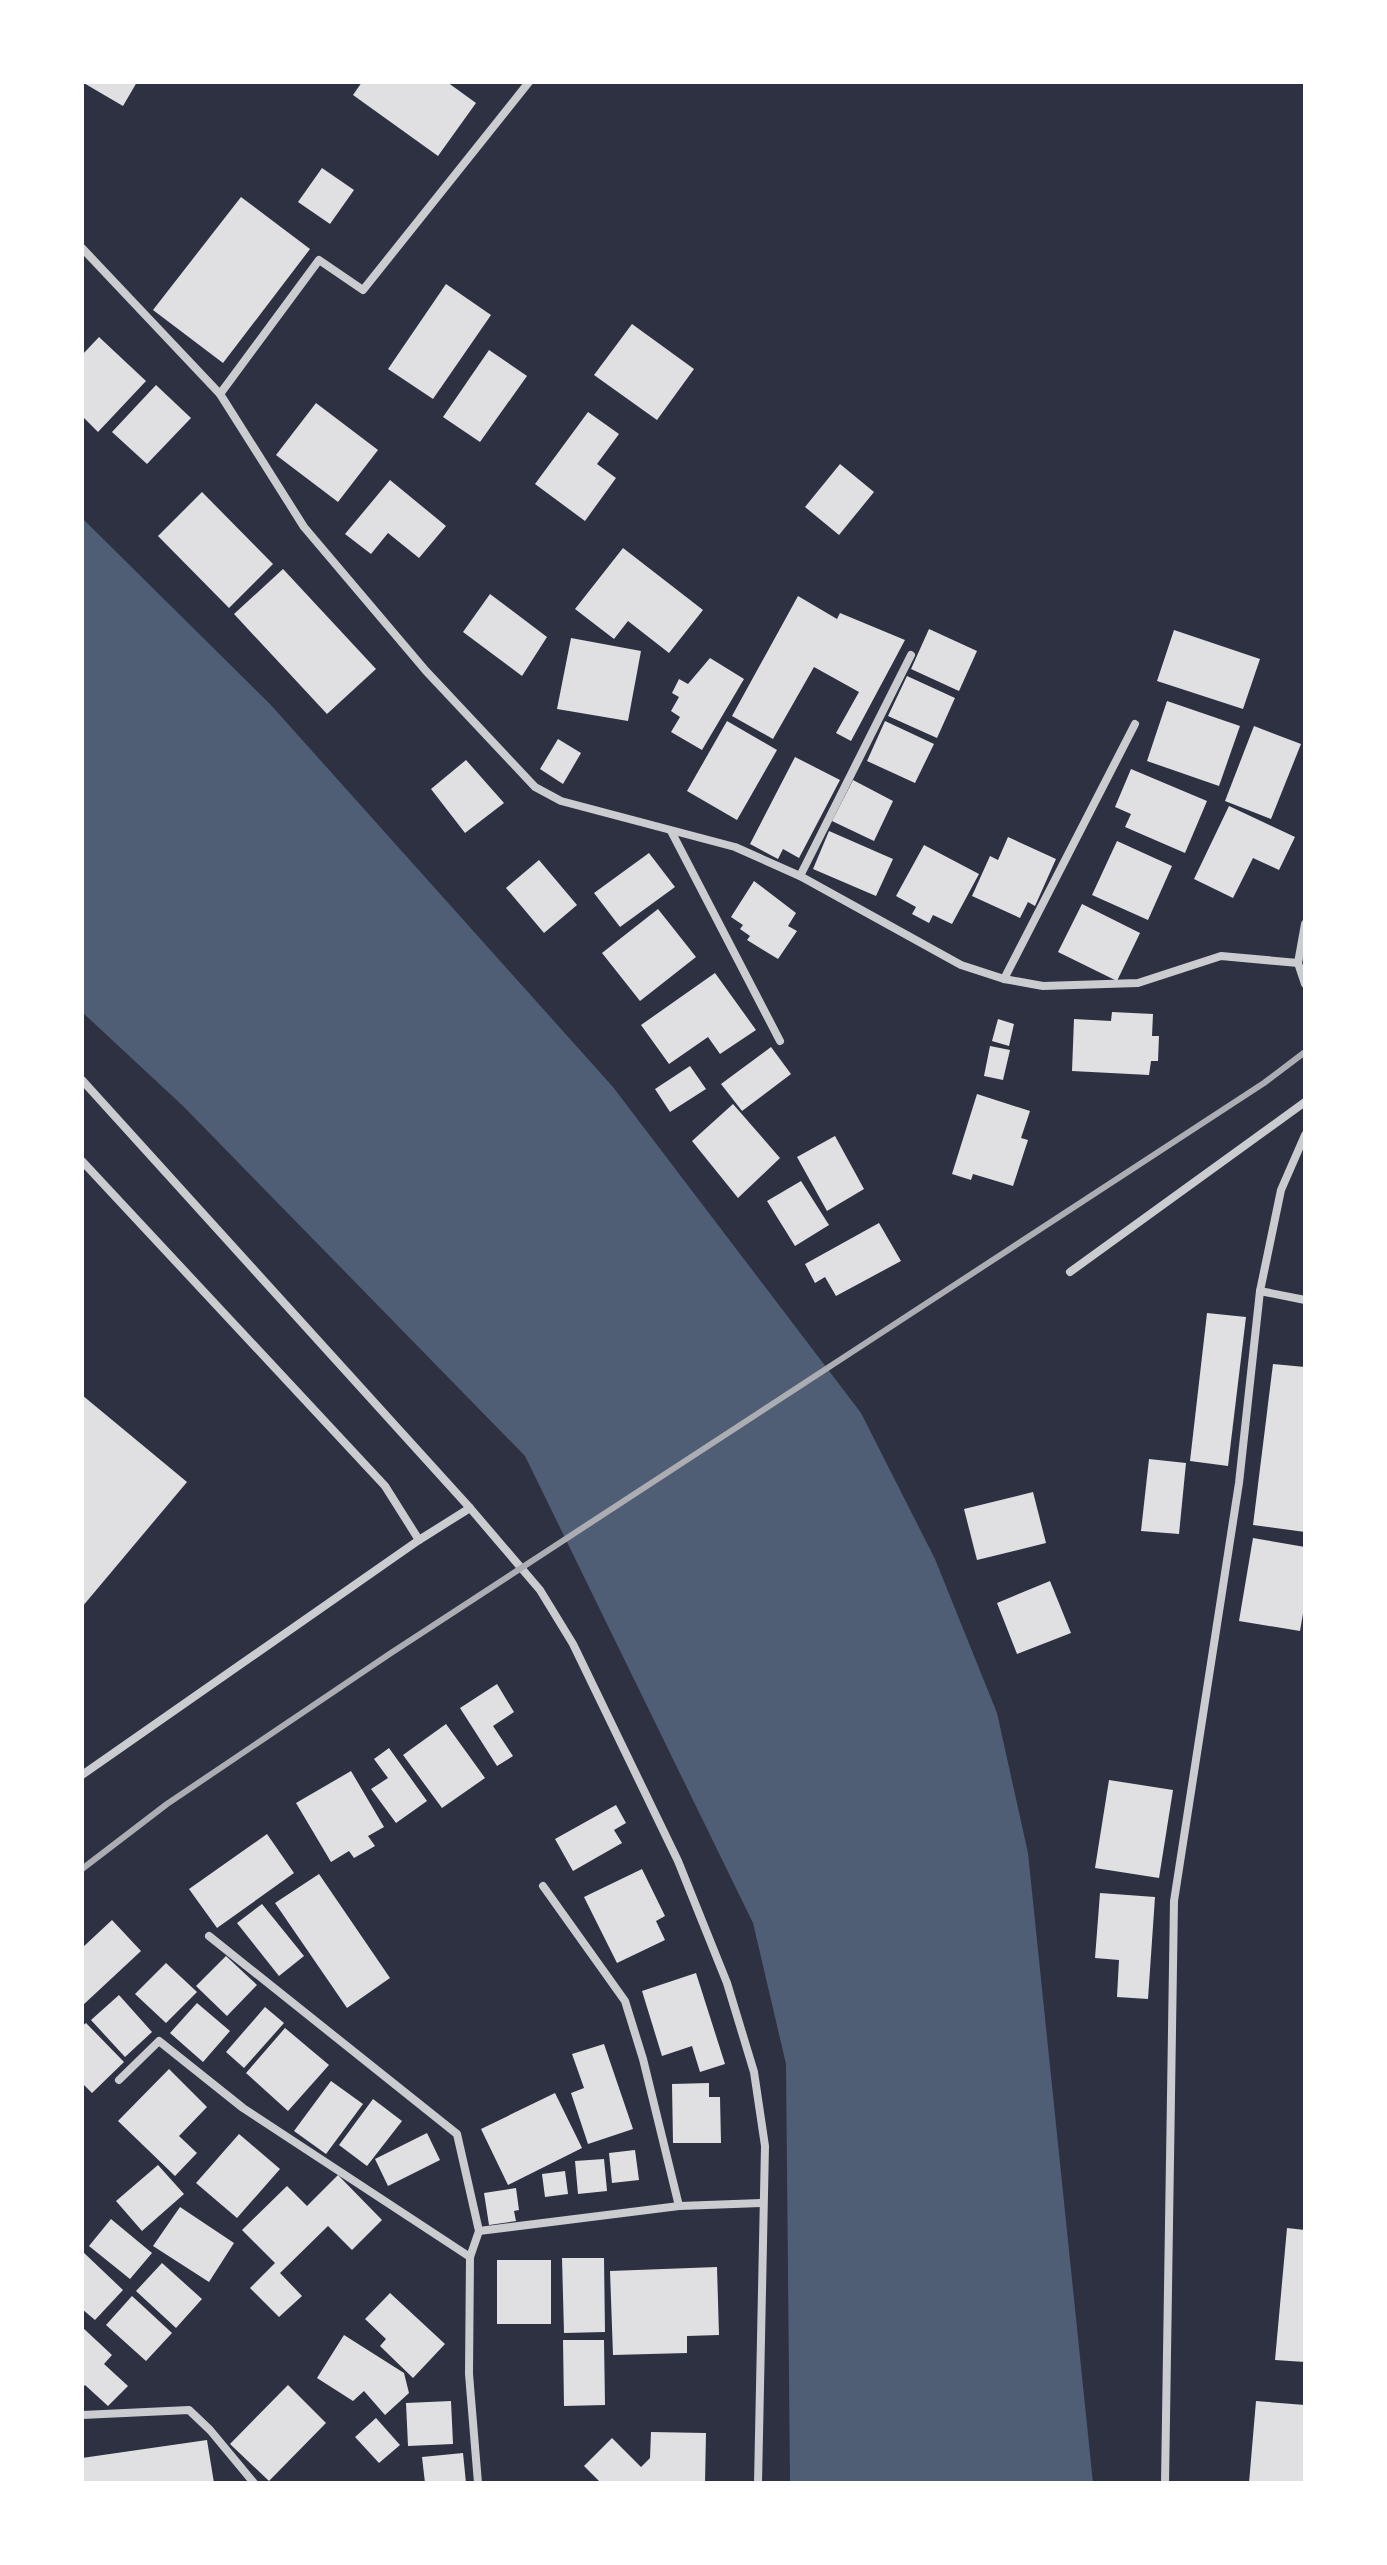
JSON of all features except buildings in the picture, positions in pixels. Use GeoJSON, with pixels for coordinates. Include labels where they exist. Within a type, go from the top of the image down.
{"type":"FeatureCollection","features":[{"type":"Feature","properties":{"kind":"street"},"geometry":{"type":"LineString","coordinates":[[220,394],[319,260],[363,290],[529,82]]}},
{"type":"Feature","properties":{"kind":"street"},"geometry":{"type":"LineString","coordinates":[[82,248],[220,394],[304,527],[426,671],[535,787],[561,801],[735,847],[800,876],[961,965],[1004,979],[1043,986],[1138,983],[1221,956],[1298,963]]}},
{"type":"Feature","properties":{"kind":"street"},"geometry":{"type":"LineString","coordinates":[[800,876],[911,655]]}},
{"type":"Feature","properties":{"kind":"street"},"geometry":{"type":"LineString","coordinates":[[1004,979],[1135,724]]}},
{"type":"Feature","properties":{"kind":"street"},"geometry":{"type":"LineString","coordinates":[[671,831],[780,1041]]}},
{"type":"Feature","properties":{"kind":"street"},"geometry":{"type":"LineString","coordinates":[[1305,924],[1298,963],[1305,984]]}},
{"type":"Feature","properties":{"kind":"street"},"geometry":{"type":"LineString","coordinates":[[82,1080],[470,1508],[540,1590],[573,1644],[678,1861],[727,1983],[754,2072],[765,2146],[761,2203],[758,2483]]}},
{"type":"Feature","properties":{"kind":"street"},"geometry":{"type":"LineString","coordinates":[[1070,1272],[1305,1102]]}},
{"type":"Feature","properties":{"kind":"street"},"geometry":{"type":"LineString","coordinates":[[1165,2483],[1174,1901],[1239,1483],[1260,1291],[1281,1190],[1305,1135]]}},
{"type":"Feature","properties":{"kind":"street"},"geometry":{"type":"LineString","coordinates":[[82,1161],[385,1486],[419,1540]]}},
{"type":"Feature","properties":{"kind":"street"},"geometry":{"type":"LineString","coordinates":[[1260,1291],[1305,1300]]}},
{"type":"Feature","properties":{"kind":"street"},"geometry":{"type":"LineString","coordinates":[[82,1775],[419,1540],[470,1508]]}},
{"type":"Feature","properties":{"kind":"street"},"geometry":{"type":"LineString","coordinates":[[543,1886],[625,2001],[643,2059],[679,2206]]}},
{"type":"Feature","properties":{"kind":"street"},"geometry":{"type":"LineString","coordinates":[[209,1936],[457,2134],[479,2231],[470,2257],[469,2374],[478,2483]]}},
{"type":"Feature","properties":{"kind":"street"},"geometry":{"type":"LineString","coordinates":[[119,2080],[159,2041],[243,2108],[470,2257]]}},
{"type":"Feature","properties":{"kind":"street"},"geometry":{"type":"LineString","coordinates":[[479,2231],[679,2206],[761,2203]]}},
{"type":"Feature","properties":{"kind":"street"},"geometry":{"type":"LineString","coordinates":[[82,2415],[189,2410],[254,2483]]}},
{"type":"Feature","properties":{"kind":"water"},"geometry":{"type":"Polygon","coordinates":[[[82,518],[270,704],[613,1087],[861,1413],[935,1559],[997,1713],[1028,1853],[1093,2483],[790,2483],[786,2064],[753,1923],[525,1456],[183,1106],[82,1012],[82,518]]]}},
{"type":"Feature","properties":{"kind":"railway"},"geometry":{"type":"LineString","coordinates":[[82,1869],[167,1804],[391,1653],[1264,1083],[1305,1052]]}}]}
